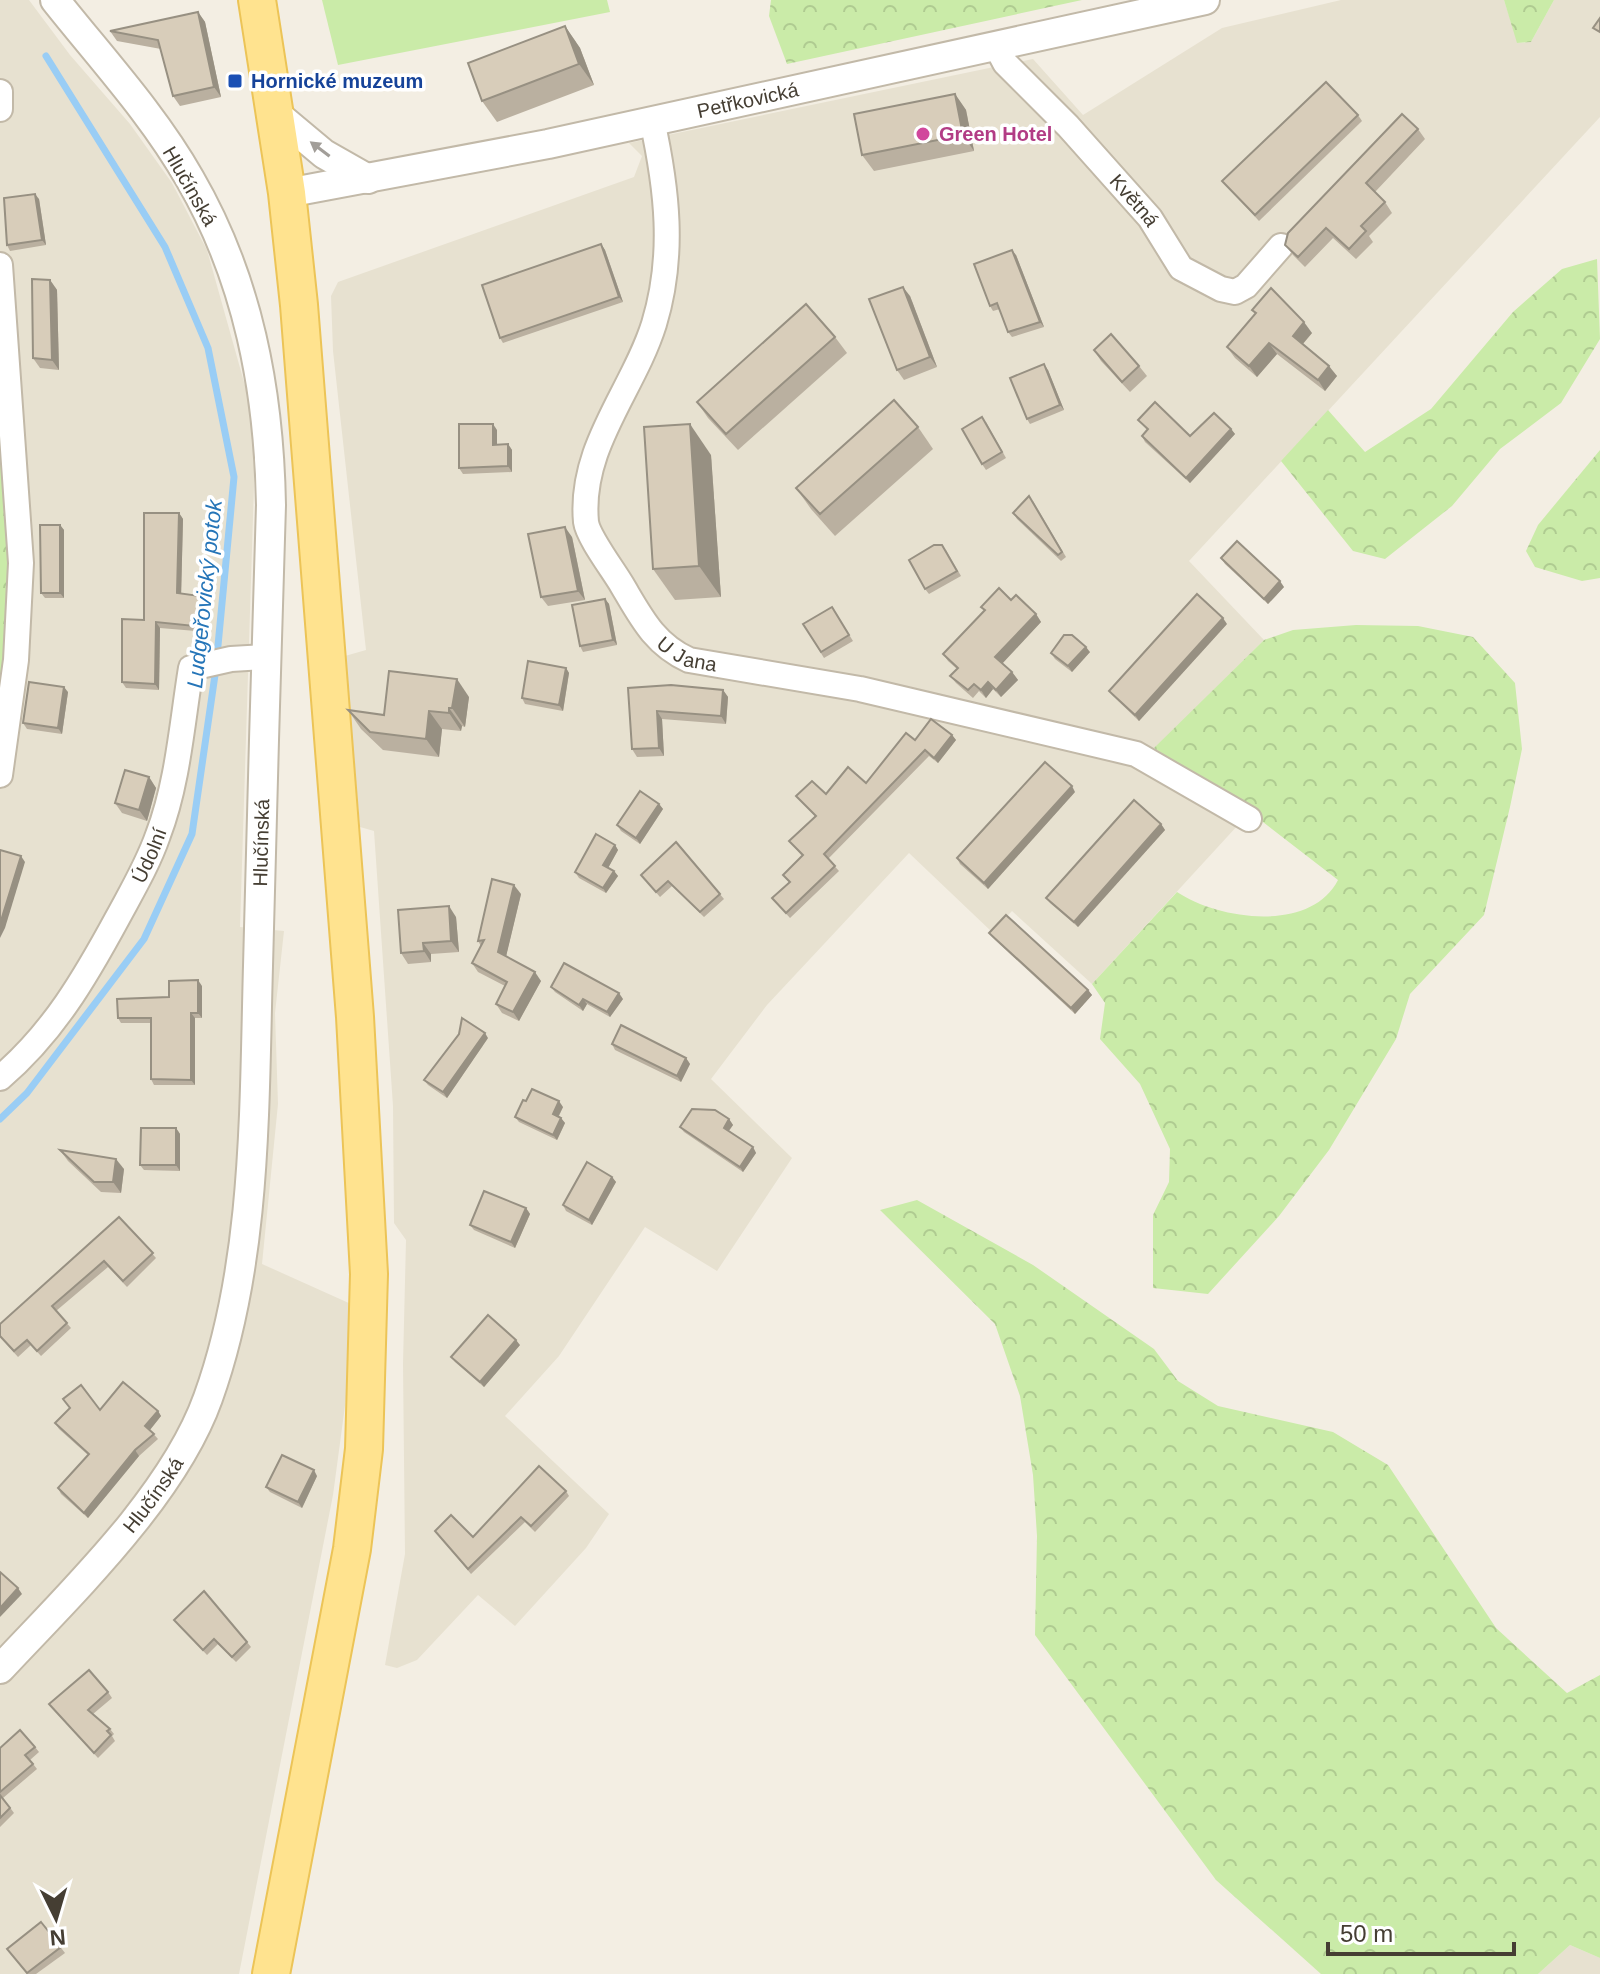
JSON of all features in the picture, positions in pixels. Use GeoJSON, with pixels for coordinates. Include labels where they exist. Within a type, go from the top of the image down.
{"type":"FeatureCollection","features":[{"type":"Feature","properties":{"kind":"main road"},"geometry":{"type":"LineString","coordinates":[[257,0],[287,193],[332,694],[369,1274],[364,1449],[352,1549],[271,1974]]}},
{"type":"Feature","properties":{"kind":"street","name":"Hlučínská"},"geometry":{"type":"LineString","coordinates":[[0,1669],[119,1542],[181,1451],[208,1400],[227,1333],[245,1217],[254,1102],[271,505],[269,430],[259,363],[236,278],[189,177],[149,118],[55,0]]}},
{"type":"Feature","properties":{"kind":"street","name":"Petřkovická"},"geometry":{"type":"LineString","coordinates":[[287,193],[652,120],[1205,0]]}},
{"type":"Feature","properties":{"kind":"street","name":"Květná"},"geometry":{"type":"LineString","coordinates":[[996,46],[1005,63],[1068,126],[1150,218],[1181,268],[1221,289],[1235,292],[1246,286],[1281,246]]}},
{"type":"Feature","properties":{"kind":"street"},"geometry":{"type":"LineString","coordinates":[[0,92],[0,109]]}},
{"type":"Feature","properties":{"kind":"street"},"geometry":{"type":"LineString","coordinates":[[275,113],[324,154],[368,179]]}},
{"type":"Feature","properties":{"kind":"street","name":"U Jana"},"geometry":{"type":"LineString","coordinates":[[652,120],[665,184],[669,234],[654,324],[592,456],[586,525],[653,636],[670,651],[689,660],[860,689],[1136,754],[1249,819]]}},
{"type":"Feature","properties":{"kind":"street"},"geometry":{"type":"LineString","coordinates":[[0,265],[21,563],[16,660],[0,775]]}},
{"type":"Feature","properties":{"kind":"street","name":"Údolní"},"geometry":{"type":"LineString","coordinates":[[0,1078],[43,1038],[61,1015],[136,884],[167,806],[191,668],[266,657]]}},
{"type":"Feature","properties":{"kind":"shaded area"},"geometry":{"type":"Polygon","coordinates":[[[0,0],[29,0],[70,55],[130,124],[172,183],[207,250],[251,407],[255,454],[240,927],[284,931],[275,1013],[278,1104],[262,1264],[351,1304],[349,1376],[333,1495],[239,1974],[0,1974],[0,0]]]}},
{"type":"Feature","properties":{"kind":"shaded area"},"geometry":{"type":"Polygon","coordinates":[[[1341,0],[1504,0],[1518,43],[1531,42],[1554,0],[1600,0],[1600,117],[1189,561],[1264,640],[1155,748],[1250,812],[1092,984],[1012,911],[992,932],[909,853],[767,1005],[711,1079],[792,1158],[717,1271],[645,1227],[559,1356],[505,1416],[609,1514],[586,1548],[515,1626],[478,1595],[417,1660],[397,1668],[385,1665],[405,1554],[403,1364],[406,1240],[394,1223],[393,1106],[374,831],[360,827],[345,656],[366,650],[333,351],[331,296],[338,282],[634,177],[642,156],[629,143],[1033,59],[1083,115],[1222,28],[1341,0]]]}},
{"type":"Feature","properties":{"kind":"shaded area"},"geometry":{"type":"Polygon","coordinates":[[[1570,1945],[1600,1958],[1600,1974],[1538,1974],[1570,1945]]]}},
{"type":"Feature","properties":{"kind":"green space"},"geometry":{"type":"Polygon","coordinates":[[[322,0],[607,0],[610,12],[338,65],[322,0]]]}},
{"type":"Feature","properties":{"kind":"green space"},"geometry":{"type":"Polygon","coordinates":[[[771,0],[1082,0],[787,64],[769,16],[771,0]]]}},
{"type":"Feature","properties":{"kind":"green space"},"geometry":{"type":"Polygon","coordinates":[[[1504,0],[1554,0],[1531,42],[1517,43],[1504,0]]]}},
{"type":"Feature","properties":{"kind":"green space"},"geometry":{"type":"Polygon","coordinates":[[[1597,259],[1600,339],[1561,403],[1500,449],[1452,506],[1385,559],[1353,551],[1281,461],[1328,410],[1365,452],[1431,409],[1513,312],[1562,269],[1597,259]]]}},
{"type":"Feature","properties":{"kind":"green space"},"geometry":{"type":"Polygon","coordinates":[[[0,356],[14,565],[0,719],[0,356]]]}},
{"type":"Feature","properties":{"kind":"green space"},"geometry":{"type":"Polygon","coordinates":[[[1600,450],[1600,578],[1582,581],[1535,567],[1526,551],[1538,525],[1600,450]]]}},
{"type":"Feature","properties":{"kind":"green space"},"geometry":{"type":"Polygon","coordinates":[[[1356,625],[1418,626],[1473,637],[1515,683],[1522,749],[1484,915],[1410,994],[1396,1039],[1329,1150],[1279,1216],[1208,1294],[1153,1288],[1153,1215],[1169,1182],[1170,1149],[1140,1084],[1100,1039],[1105,1003],[1092,984],[1177,892],[1216,909],[1263,916],[1307,908],[1325,897],[1338,880],[1250,812],[1154,748],[1264,640],[1293,630],[1356,625]]]}},
{"type":"Feature","properties":{"kind":"green space"},"geometry":{"type":"Polygon","coordinates":[[[917,1200],[1033,1265],[1154,1349],[1178,1381],[1218,1406],[1333,1432],[1388,1465],[1496,1628],[1567,1693],[1600,1675],[1600,1958],[1570,1945],[1538,1974],[1321,1974],[1216,1880],[1035,1635],[1037,1536],[1033,1475],[1020,1396],[995,1324],[880,1210],[917,1200]]]}},
{"type":"Feature","properties":{"kind":"building"},"geometry":{"type":"Polygon","coordinates":[[[198,12],[214,87],[173,96],[158,40],[110,31],[198,12]]]}},
{"type":"Feature","properties":{"kind":"building"},"geometry":{"type":"Polygon","coordinates":[[[1600,18],[1600,32],[1593,28],[1600,18]]]}},
{"type":"Feature","properties":{"kind":"building"},"geometry":{"type":"Polygon","coordinates":[[[565,26],[579,64],[482,101],[468,63],[565,26]]]}},
{"type":"Feature","properties":{"kind":"building"},"geometry":{"type":"Polygon","coordinates":[[[1326,82],[1358,115],[1255,215],[1222,181],[1326,82]]]}},
{"type":"Feature","properties":{"kind":"building"},"geometry":{"type":"Polygon","coordinates":[[[955,94],[963,135],[862,155],[854,114],[955,94]]]}},
{"type":"Feature","properties":{"kind":"building"},"geometry":{"type":"Polygon","coordinates":[[[1402,114],[1418,129],[1366,183],[1385,202],[1361,226],[1366,231],[1349,249],[1326,228],[1298,257],[1285,245],[1288,233],[1402,114]]]}},
{"type":"Feature","properties":{"kind":"building"},"geometry":{"type":"Polygon","coordinates":[[[35,194],[42,240],[7,245],[4,198],[35,194]]]}},
{"type":"Feature","properties":{"kind":"building"},"geometry":{"type":"Polygon","coordinates":[[[601,244],[619,297],[500,338],[482,285],[601,244]]]}},
{"type":"Feature","properties":{"kind":"building"},"geometry":{"type":"Polygon","coordinates":[[[1012,250],[1040,322],[1008,332],[997,303],[990,306],[974,264],[1012,250]]]}},
{"type":"Feature","properties":{"kind":"building"},"geometry":{"type":"Polygon","coordinates":[[[32,279],[50,280],[52,360],[33,358],[32,279]]]}},
{"type":"Feature","properties":{"kind":"building"},"geometry":{"type":"Polygon","coordinates":[[[903,287],[930,357],[897,370],[869,299],[903,287]]]}},
{"type":"Feature","properties":{"kind":"building"},"geometry":{"type":"Polygon","coordinates":[[[1271,288],[1304,322],[1293,336],[1329,366],[1318,380],[1269,343],[1249,366],[1227,347],[1256,313],[1252,310],[1271,288]]]}},
{"type":"Feature","properties":{"kind":"building"},"geometry":{"type":"Polygon","coordinates":[[[806,304],[835,337],[726,434],[697,402],[806,304]]]}},
{"type":"Feature","properties":{"kind":"building"},"geometry":{"type":"Polygon","coordinates":[[[1111,334],[1139,366],[1122,382],[1094,350],[1111,334]]]}},
{"type":"Feature","properties":{"kind":"building"},"geometry":{"type":"Polygon","coordinates":[[[1044,364],[1060,405],[1027,419],[1010,378],[1044,364]]]}},
{"type":"Feature","properties":{"kind":"building"},"geometry":{"type":"Polygon","coordinates":[[[894,400],[918,427],[820,514],[796,488],[894,400]]]}},
{"type":"Feature","properties":{"kind":"building"},"geometry":{"type":"Polygon","coordinates":[[[1155,402],[1190,436],[1214,413],[1231,429],[1186,478],[1142,436],[1148,429],[1138,420],[1155,402]]]}},
{"type":"Feature","properties":{"kind":"building"},"geometry":{"type":"Polygon","coordinates":[[[982,417],[1002,452],[982,464],[962,429],[982,417]]]}},
{"type":"Feature","properties":{"kind":"building"},"geometry":{"type":"Polygon","coordinates":[[[459,424],[493,424],[493,445],[508,444],[508,466],[459,468],[459,424]]]}},
{"type":"Feature","properties":{"kind":"building"},"geometry":{"type":"Polygon","coordinates":[[[690,424],[699,566],[653,569],[644,427],[690,424]]]}},
{"type":"Feature","properties":{"kind":"building"},"geometry":{"type":"Polygon","coordinates":[[[1029,496],[1062,552],[1058,555],[1013,513],[1029,496]]]}},
{"type":"Feature","properties":{"kind":"building"},"geometry":{"type":"Polygon","coordinates":[[[144,513],[179,513],[177,593],[207,597],[204,627],[156,622],[155,684],[122,682],[122,619],[144,620],[144,513]]]}},
{"type":"Feature","properties":{"kind":"building"},"geometry":{"type":"Polygon","coordinates":[[[40,525],[60,525],[60,593],[41,593],[40,525]]]}},
{"type":"Feature","properties":{"kind":"building"},"geometry":{"type":"Polygon","coordinates":[[[565,527],[578,591],[541,597],[528,534],[565,527]]]}},
{"type":"Feature","properties":{"kind":"building"},"geometry":{"type":"Polygon","coordinates":[[[1237,541],[1280,581],[1264,599],[1221,558],[1237,541]]]}},
{"type":"Feature","properties":{"kind":"building"},"geometry":{"type":"Polygon","coordinates":[[[934,545],[942,545],[957,571],[925,589],[909,560],[934,545]]]}},
{"type":"Feature","properties":{"kind":"building"},"geometry":{"type":"Polygon","coordinates":[[[999,588],[1011,600],[1016,595],[1036,614],[995,657],[1012,672],[996,690],[988,682],[981,690],[974,684],[968,690],[950,676],[958,668],[943,654],[985,610],[981,607],[999,588]]]}},
{"type":"Feature","properties":{"kind":"building"},"geometry":{"type":"Polygon","coordinates":[[[1197,594],[1223,618],[1135,715],[1109,691],[1197,594]]]}},
{"type":"Feature","properties":{"kind":"building"},"geometry":{"type":"Polygon","coordinates":[[[605,599],[613,640],[580,646],[572,605],[605,599]]]}},
{"type":"Feature","properties":{"kind":"building"},"geometry":{"type":"Polygon","coordinates":[[[832,607],[849,635],[821,652],[803,624],[832,607]]]}},
{"type":"Feature","properties":{"kind":"building"},"geometry":{"type":"Polygon","coordinates":[[[1064,635],[1072,635],[1086,647],[1068,666],[1051,653],[1064,635]]]}},
{"type":"Feature","properties":{"kind":"building"},"geometry":{"type":"Polygon","coordinates":[[[528,661],[566,668],[559,705],[522,698],[528,661]]]}},
{"type":"Feature","properties":{"kind":"building"},"geometry":{"type":"Polygon","coordinates":[[[389,671],[457,679],[449,713],[429,711],[426,739],[370,732],[348,710],[384,715],[389,671]]]}},
{"type":"Feature","properties":{"kind":"building"},"geometry":{"type":"Polygon","coordinates":[[[29,682],[64,687],[58,728],[23,723],[29,682]]]}},
{"type":"Feature","properties":{"kind":"building"},"geometry":{"type":"Polygon","coordinates":[[[671,685],[723,690],[721,716],[657,711],[659,748],[632,749],[628,688],[671,685]]]}},
{"type":"Feature","properties":{"kind":"building"},"geometry":{"type":"Polygon","coordinates":[[[931,719],[952,735],[934,758],[925,750],[824,854],[835,866],[786,913],[772,898],[790,882],[783,875],[803,855],[789,841],[816,816],[796,796],[812,781],[826,794],[848,767],[866,783],[906,733],[915,740],[931,719]]]}},
{"type":"Feature","properties":{"kind":"building"},"geometry":{"type":"Polygon","coordinates":[[[1045,762],[1072,786],[984,883],[957,858],[1045,762]]]}},
{"type":"Feature","properties":{"kind":"building"},"geometry":{"type":"Polygon","coordinates":[[[125,770],[149,777],[139,810],[115,803],[125,770]]]}},
{"type":"Feature","properties":{"kind":"building"},"geometry":{"type":"Polygon","coordinates":[[[640,791],[659,804],[636,838],[617,825],[640,791]]]}},
{"type":"Feature","properties":{"kind":"building"},"geometry":{"type":"Polygon","coordinates":[[[1134,800],[1161,824],[1074,922],[1046,898],[1134,800]]]}},
{"type":"Feature","properties":{"kind":"building"},"geometry":{"type":"Polygon","coordinates":[[[596,834],[615,845],[603,865],[614,871],[603,888],[575,872],[596,834]]]}},
{"type":"Feature","properties":{"kind":"building"},"geometry":{"type":"Polygon","coordinates":[[[676,842],[720,894],[700,912],[668,881],[656,892],[641,875],[676,842]]]}},
{"type":"Feature","properties":{"kind":"building"},"geometry":{"type":"Polygon","coordinates":[[[0,850],[21,856],[0,924],[0,850]]]}},
{"type":"Feature","properties":{"kind":"building"},"geometry":{"type":"Polygon","coordinates":[[[492,879],[514,885],[498,952],[535,972],[513,1012],[496,1004],[507,982],[472,963],[484,940],[478,941],[492,879]]]}},
{"type":"Feature","properties":{"kind":"building"},"geometry":{"type":"Polygon","coordinates":[[[449,906],[451,941],[423,943],[424,951],[401,953],[398,910],[449,906]]]}},
{"type":"Feature","properties":{"kind":"building"},"geometry":{"type":"Polygon","coordinates":[[[1006,915],[1088,990],[1071,1008],[989,933],[1006,915]]]}},
{"type":"Feature","properties":{"kind":"building"},"geometry":{"type":"Polygon","coordinates":[[[564,963],[619,993],[607,1012],[583,999],[579,1005],[551,987],[564,963]]]}},
{"type":"Feature","properties":{"kind":"building"},"geometry":{"type":"Polygon","coordinates":[[[198,980],[198,1013],[191,1013],[191,1080],[151,1079],[151,1018],[118,1018],[117,999],[169,997],[169,981],[198,980]]]}},
{"type":"Feature","properties":{"kind":"building"},"geometry":{"type":"Polygon","coordinates":[[[462,1018],[485,1033],[443,1092],[424,1080],[459,1034],[462,1018]]]}},
{"type":"Feature","properties":{"kind":"building"},"geometry":{"type":"Polygon","coordinates":[[[621,1025],[686,1058],[677,1076],[612,1044],[621,1025]]]}},
{"type":"Feature","properties":{"kind":"building"},"geometry":{"type":"Polygon","coordinates":[[[532,1089],[559,1101],[553,1114],[561,1118],[553,1135],[515,1117],[532,1089]]]}},
{"type":"Feature","properties":{"kind":"building"},"geometry":{"type":"Polygon","coordinates":[[[692,1109],[715,1110],[729,1119],[724,1128],[753,1147],[740,1167],[680,1127],[692,1109]]]}},
{"type":"Feature","properties":{"kind":"building"},"geometry":{"type":"Polygon","coordinates":[[[141,1128],[176,1128],[176,1165],[140,1165],[141,1128]]]}},
{"type":"Feature","properties":{"kind":"building"},"geometry":{"type":"Polygon","coordinates":[[[60,1150],[116,1159],[113,1182],[94,1182],[60,1150]]]}},
{"type":"Feature","properties":{"kind":"building"},"geometry":{"type":"Polygon","coordinates":[[[587,1162],[612,1177],[589,1220],[563,1205],[587,1162]]]}},
{"type":"Feature","properties":{"kind":"building"},"geometry":{"type":"Polygon","coordinates":[[[484,1191],[526,1208],[511,1242],[470,1225],[484,1191]]]}},
{"type":"Feature","properties":{"kind":"building"},"geometry":{"type":"Polygon","coordinates":[[[119,1217],[153,1253],[123,1281],[104,1261],[52,1306],[67,1323],[37,1351],[27,1340],[14,1351],[0,1336],[0,1324],[119,1217]]]}},
{"type":"Feature","properties":{"kind":"building"},"geometry":{"type":"Polygon","coordinates":[[[488,1315],[516,1340],[480,1382],[451,1357],[488,1315]]]}},
{"type":"Feature","properties":{"kind":"building"},"geometry":{"type":"Polygon","coordinates":[[[123,1382],[158,1411],[145,1426],[154,1434],[135,1450],[84,1513],[58,1488],[89,1454],[55,1423],[70,1408],[63,1399],[81,1385],[100,1410],[123,1382]]]}},
{"type":"Feature","properties":{"kind":"building"},"geometry":{"type":"Polygon","coordinates":[[[282,1455],[314,1470],[298,1502],[266,1487],[282,1455]]]}},
{"type":"Feature","properties":{"kind":"building"},"geometry":{"type":"Polygon","coordinates":[[[539,1466],[566,1491],[531,1526],[521,1517],[468,1569],[435,1531],[451,1515],[473,1537],[539,1466]]]}},
{"type":"Feature","properties":{"kind":"building"},"geometry":{"type":"Polygon","coordinates":[[[0,1572],[18,1588],[0,1608],[0,1572]]]}},
{"type":"Feature","properties":{"kind":"building"},"geometry":{"type":"Polygon","coordinates":[[[204,1591],[247,1642],[232,1657],[214,1639],[203,1650],[174,1620],[204,1591]]]}},
{"type":"Feature","properties":{"kind":"building"},"geometry":{"type":"Polygon","coordinates":[[[89,1670],[108,1692],[88,1710],[110,1729],[107,1731],[111,1735],[94,1753],[49,1704],[89,1670]]]}},
{"type":"Feature","properties":{"kind":"building"},"geometry":{"type":"Polygon","coordinates":[[[20,1730],[35,1747],[25,1755],[33,1764],[0,1792],[0,1748],[20,1730]]]}},
{"type":"Feature","properties":{"kind":"building"},"geometry":{"type":"Polygon","coordinates":[[[0,1795],[10,1808],[0,1818],[0,1795]]]}},
{"type":"Feature","properties":{"kind":"building"},"geometry":{"type":"Polygon","coordinates":[[[41,1922],[61,1947],[27,1973],[7,1949],[41,1922]]]}},
{"type":"Feature","properties":{"kind":"waterway","name":"Ludgeřovický potok"},"geometry":{"type":"LineString","coordinates":[[46,56],[165,247],[208,348],[234,477],[217,656]]}},
{"type":"Feature","properties":{"kind":"waterway","name":"Ludgeřovický potok"},"geometry":{"type":"LineString","coordinates":[[0,1119],[27,1093],[144,939],[192,834],[216,668]]}},
{"type":"Feature","properties":{"kind":"place","name":"Hornické muzeum"},"geometry":{"type":"Point","coordinates":[235,81]}},
{"type":"Feature","properties":{"kind":"place","name":"Green Hotel"},"geometry":{"type":"Point","coordinates":[923,134]}}]}
